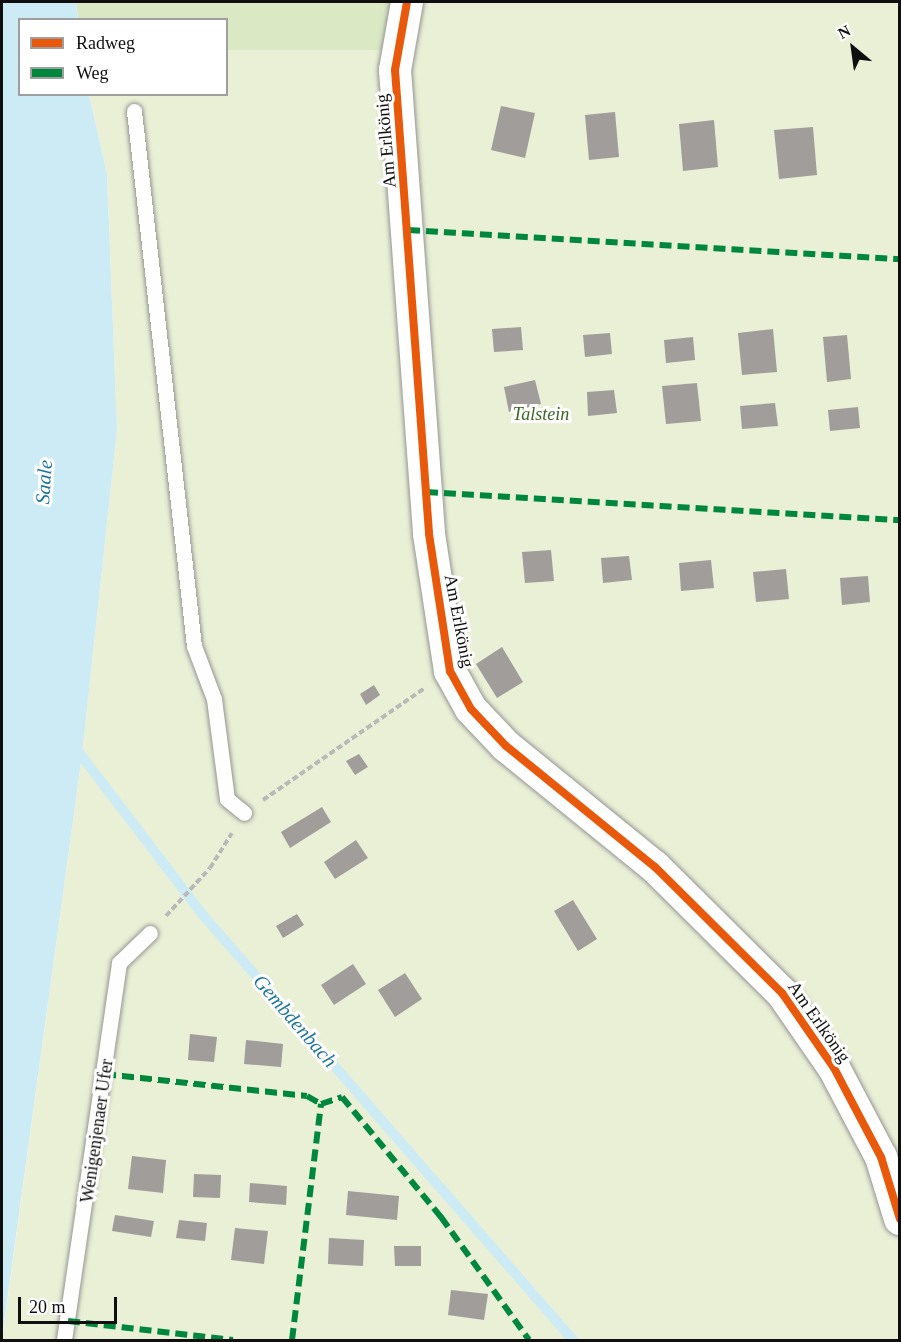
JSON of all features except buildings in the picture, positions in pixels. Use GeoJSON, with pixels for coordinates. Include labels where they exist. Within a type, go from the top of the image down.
{"type":"FeatureCollection","features":[{"type":"Feature","properties":{"kind":"street","name":"Am Erlkönig"},"geometry":{"type":"LineString","coordinates":[[407,2],[395,70],[429,534],[450,671],[471,709],[506,746],[655,867],[782,993],[834,1068],[881,1157],[900,1219]]}},
{"type":"Feature","properties":{"kind":"lane"},"geometry":{"type":"LineString","coordinates":[[134,111],[194,646],[214,699],[227,799],[244,813]]}},
{"type":"Feature","properties":{"kind":"lane","name":"Wenigenjenaer Ufer"},"geometry":{"type":"LineString","coordinates":[[64,1341],[119,963],[150,933]]}},
{"type":"Feature","properties":{"kind":"path"},"geometry":{"type":"LineString","coordinates":[[182,898],[193,887],[244,813],[450,671]]}},
{"type":"Feature","properties":{"kind":"green space"},"geometry":{"type":"Polygon","coordinates":[[[76,2],[415,2],[391,50],[228,50],[228,18],[78,18],[76,2]]]}},
{"type":"Feature","properties":{"kind":"green space","name":"Talstein"},"geometry":{"type":"Polygon","coordinates":[[[415,2],[899,2],[899,1340],[2,1340],[82,755],[117,430],[107,174],[89,96],[228,96],[228,50],[391,50],[415,2]]]}},
{"type":"Feature","properties":{"kind":"water","name":"Saale"},"geometry":{"type":"Polygon","coordinates":[[[2,2],[76,2],[78,18],[18,18],[18,96],[89,96],[107,174],[117,430],[82,755],[2,1338],[2,2]]]}},
{"type":"Feature","properties":{"kind":"waterway","name":"Gembdenbach"},"geometry":{"type":"LineString","coordinates":[[74,746],[202,914],[573,1340]]}},
{"type":"Feature","properties":{"kind":"marked path"},"geometry":{"type":"LineString","coordinates":[[408,230],[900,259]]}},
{"type":"Feature","properties":{"kind":"marked path"},"geometry":{"type":"LineString","coordinates":[[426,492],[900,520]]}},
{"type":"Feature","properties":{"kind":"marked path"},"geometry":{"type":"LineString","coordinates":[[104,1074],[307,1096],[321,1104],[342,1097],[441,1217],[529,1340]]}},
{"type":"Feature","properties":{"kind":"marked path"},"geometry":{"type":"LineString","coordinates":[[292,1340],[321,1104]]}},
{"type":"Feature","properties":{"kind":"marked path"},"geometry":{"type":"LineString","coordinates":[[68,1321],[233,1340]]}},
{"type":"Feature","properties":{"kind":"cycle path"},"geometry":{"type":"LineString","coordinates":[[407,2],[395,70],[429,534],[450,671],[471,709],[506,746],[655,867],[782,993],[834,1068],[881,1157],[900,1219]]}}]}
